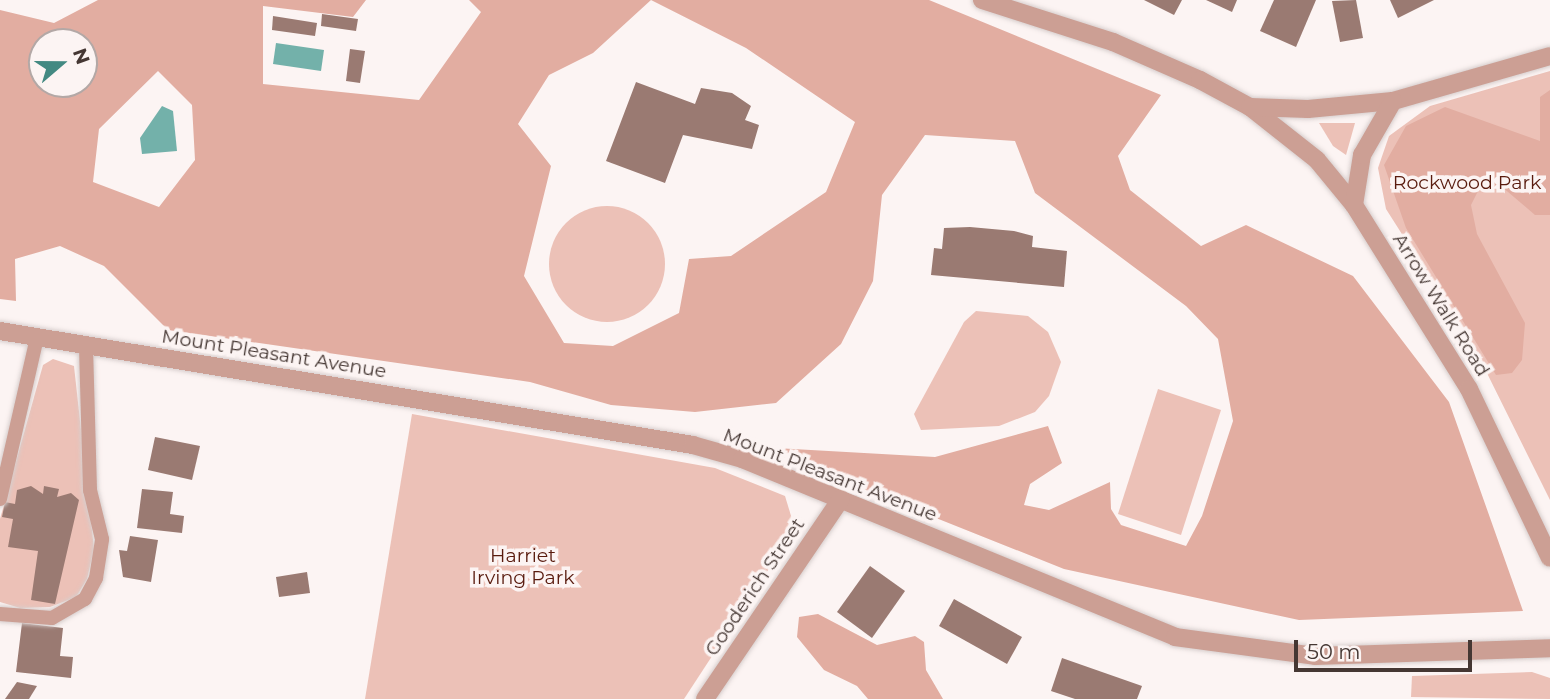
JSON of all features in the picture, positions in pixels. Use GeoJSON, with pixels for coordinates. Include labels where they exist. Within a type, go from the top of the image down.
{"type":"FeatureCollection","features":[{"type":"Feature","properties":{"kind":"street"},"geometry":{"type":"LineString","coordinates":[[982,0],[1113,42],[1250,107],[1308,109],[1392,101],[1550,55]]}},
{"type":"Feature","properties":{"kind":"street"},"geometry":{"type":"LineString","coordinates":[[1354,205],[1362,155],[1392,101]]}},
{"type":"Feature","properties":{"kind":"street","name":"Arrow Walk Road"},"geometry":{"type":"LineString","coordinates":[[1250,107],[1317,160],[1354,205],[1498,441],[1550,558]]}},
{"type":"Feature","properties":{"kind":"street","name":"Mount Pleasant Avenue"},"geometry":{"type":"LineString","coordinates":[[0,331],[693,445],[841,499],[1175,636],[1315,656],[1550,648]]}},
{"type":"Feature","properties":{"kind":"street","name":"Gooderich Street"},"geometry":{"type":"LineString","coordinates":[[706,698],[841,499]]}},
{"type":"Feature","properties":{"kind":"lane"},"geometry":{"type":"LineString","coordinates":[[0,499],[37,337]]}},
{"type":"Feature","properties":{"kind":"lane"},"geometry":{"type":"LineString","coordinates":[[0,614],[52,618],[85,599],[96,579],[102,539],[90,490],[86,345]]}},
{"type":"Feature","properties":{"kind":"green space"},"geometry":{"type":"Polygon","coordinates":[[[98,0],[366,0],[353,17],[263,6],[263,84],[419,100],[481,12],[469,0],[651,0],[929,0],[1161,95],[1118,156],[1130,190],[1201,246],[1246,225],[1353,276],[1449,402],[1523,611],[1299,620],[1064,569],[758,447],[935,457],[1048,426],[1062,463],[1030,484],[1024,505],[1049,510],[1110,482],[1111,509],[1121,525],[1186,546],[1202,516],[1233,421],[1218,339],[1186,306],[1035,193],[1015,141],[925,135],[882,195],[873,281],[841,344],[776,403],[695,412],[611,405],[530,382],[168,330],[104,266],[60,246],[15,259],[16,301],[0,299],[0,10],[54,23],[98,0]],[[651,0],[593,53],[549,75],[518,124],[551,166],[524,276],[564,343],[613,346],[679,313],[689,259],[731,256],[826,192],[855,122],[746,48],[651,0]],[[158,71],[99,129],[93,182],[159,207],[195,160],[192,105],[158,71]]]}},
{"type":"Feature","properties":{"kind":"green space","name":"Rockwood Park"},"geometry":{"type":"Polygon","coordinates":[[[1550,71],[1550,500],[1475,349],[1386,209],[1378,168],[1389,136],[1430,106],[1550,71]]]}},
{"type":"Feature","properties":{"kind":"green space"},"geometry":{"type":"Polygon","coordinates":[[[1550,90],[1550,215],[1535,215],[1501,186],[1478,191],[1471,205],[1477,234],[1525,323],[1522,360],[1512,373],[1496,375],[1406,228],[1384,165],[1406,126],[1445,107],[1540,141],[1540,97],[1550,90]]]}},
{"type":"Feature","properties":{"kind":"green space"},"geometry":{"type":"Polygon","coordinates":[[[1319,123],[1355,123],[1346,155],[1333,146],[1319,123]]]}},
{"type":"Feature","properties":{"kind":"green space"},"geometry":{"type":"Polygon","coordinates":[[[607,206],[629,211],[648,223],[660,242],[665,264],[660,286],[648,305],[629,317],[607,322],[585,317],[566,305],[554,286],[549,264],[554,242],[566,223],[585,211],[607,206]]]}},
{"type":"Feature","properties":{"kind":"green space"},"geometry":{"type":"Polygon","coordinates":[[[976,311],[1028,316],[1048,332],[1061,362],[1049,396],[1035,412],[999,426],[921,430],[914,414],[964,322],[976,311]]]}},
{"type":"Feature","properties":{"kind":"green space"},"geometry":{"type":"Polygon","coordinates":[[[53,359],[74,366],[94,549],[87,579],[76,597],[50,607],[20,608],[0,602],[0,519],[43,365],[53,359]]]}},
{"type":"Feature","properties":{"kind":"green space"},"geometry":{"type":"Polygon","coordinates":[[[1158,389],[1221,410],[1181,535],[1118,514],[1158,389]]]}},
{"type":"Feature","properties":{"kind":"green space","name":"Harriet Irving Park"},"geometry":{"type":"Polygon","coordinates":[[[412,414],[715,468],[785,496],[795,529],[684,699],[365,699],[412,414]]]}},
{"type":"Feature","properties":{"kind":"green space"},"geometry":{"type":"Polygon","coordinates":[[[818,614],[877,645],[915,636],[924,642],[926,670],[943,699],[868,699],[857,686],[824,670],[797,637],[799,617],[818,614]]]}},
{"type":"Feature","properties":{"kind":"green space"},"geometry":{"type":"Polygon","coordinates":[[[1532,672],[1550,678],[1550,699],[1411,697],[1412,676],[1532,672]]]}},
{"type":"Feature","properties":{"kind":"water"},"geometry":{"type":"Polygon","coordinates":[[[276,43],[324,50],[321,71],[273,64],[276,43]]]}},
{"type":"Feature","properties":{"kind":"water"},"geometry":{"type":"Polygon","coordinates":[[[162,106],[173,111],[177,151],[142,154],[140,138],[162,106]]]}},
{"type":"Feature","properties":{"kind":"building"},"geometry":{"type":"Polygon","coordinates":[[[1144,0],[1182,0],[1174,15],[1144,0]]]}},
{"type":"Feature","properties":{"kind":"building"},"geometry":{"type":"Polygon","coordinates":[[[1206,0],[1237,0],[1232,12],[1206,0]]]}},
{"type":"Feature","properties":{"kind":"building"},"geometry":{"type":"Polygon","coordinates":[[[1274,0],[1316,0],[1296,47],[1260,31],[1274,0]]]}},
{"type":"Feature","properties":{"kind":"building"},"geometry":{"type":"Polygon","coordinates":[[[1356,0],[1363,38],[1340,42],[1332,1],[1356,0]]]}},
{"type":"Feature","properties":{"kind":"building"},"geometry":{"type":"Polygon","coordinates":[[[1390,0],[1434,0],[1398,18],[1390,0]]]}},
{"type":"Feature","properties":{"kind":"building"},"geometry":{"type":"Polygon","coordinates":[[[322,14],[358,19],[356,31],[321,26],[322,14]]]}},
{"type":"Feature","properties":{"kind":"building"},"geometry":{"type":"Polygon","coordinates":[[[273,16],[317,23],[315,36],[272,30],[273,16]]]}},
{"type":"Feature","properties":{"kind":"building"},"geometry":{"type":"Polygon","coordinates":[[[350,49],[365,51],[360,83],[346,81],[350,49]]]}},
{"type":"Feature","properties":{"kind":"building"},"geometry":{"type":"Polygon","coordinates":[[[636,82],[695,104],[701,88],[732,93],[751,106],[745,120],[759,125],[752,149],[683,135],[665,183],[606,161],[636,82]]]}},
{"type":"Feature","properties":{"kind":"building"},"geometry":{"type":"Polygon","coordinates":[[[970,227],[1014,231],[1033,236],[1032,247],[1067,251],[1064,287],[931,275],[934,248],[942,249],[944,228],[970,227]]]}},
{"type":"Feature","properties":{"kind":"building"},"geometry":{"type":"Polygon","coordinates":[[[155,437],[200,446],[192,480],[148,470],[155,437]]]}},
{"type":"Feature","properties":{"kind":"building"},"geometry":{"type":"Polygon","coordinates":[[[31,486],[43,494],[44,486],[59,489],[57,497],[71,493],[79,500],[55,604],[31,600],[38,551],[8,547],[13,519],[2,517],[5,502],[15,504],[17,490],[31,486]]]}},
{"type":"Feature","properties":{"kind":"building"},"geometry":{"type":"Polygon","coordinates":[[[142,489],[173,492],[170,514],[184,516],[182,533],[137,528],[142,489]]]}},
{"type":"Feature","properties":{"kind":"building"},"geometry":{"type":"Polygon","coordinates":[[[130,536],[158,540],[151,582],[123,577],[119,550],[127,551],[130,536]]]}},
{"type":"Feature","properties":{"kind":"building"},"geometry":{"type":"Polygon","coordinates":[[[870,566],[905,591],[872,638],[837,612],[870,566]]]}},
{"type":"Feature","properties":{"kind":"building"},"geometry":{"type":"Polygon","coordinates":[[[307,572],[310,593],[279,597],[276,577],[307,572]]]}},
{"type":"Feature","properties":{"kind":"building"},"geometry":{"type":"Polygon","coordinates":[[[954,599],[1022,637],[1007,664],[939,626],[954,599]]]}},
{"type":"Feature","properties":{"kind":"building"},"geometry":{"type":"Polygon","coordinates":[[[22,623],[63,628],[60,656],[73,657],[71,678],[16,672],[22,623]]]}},
{"type":"Feature","properties":{"kind":"building"},"geometry":{"type":"Polygon","coordinates":[[[1062,658],[1142,686],[1137,699],[1075,699],[1051,691],[1062,658]]]}},
{"type":"Feature","properties":{"kind":"building"},"geometry":{"type":"Polygon","coordinates":[[[17,682],[37,686],[29,699],[5,699],[17,682]]]}}]}
